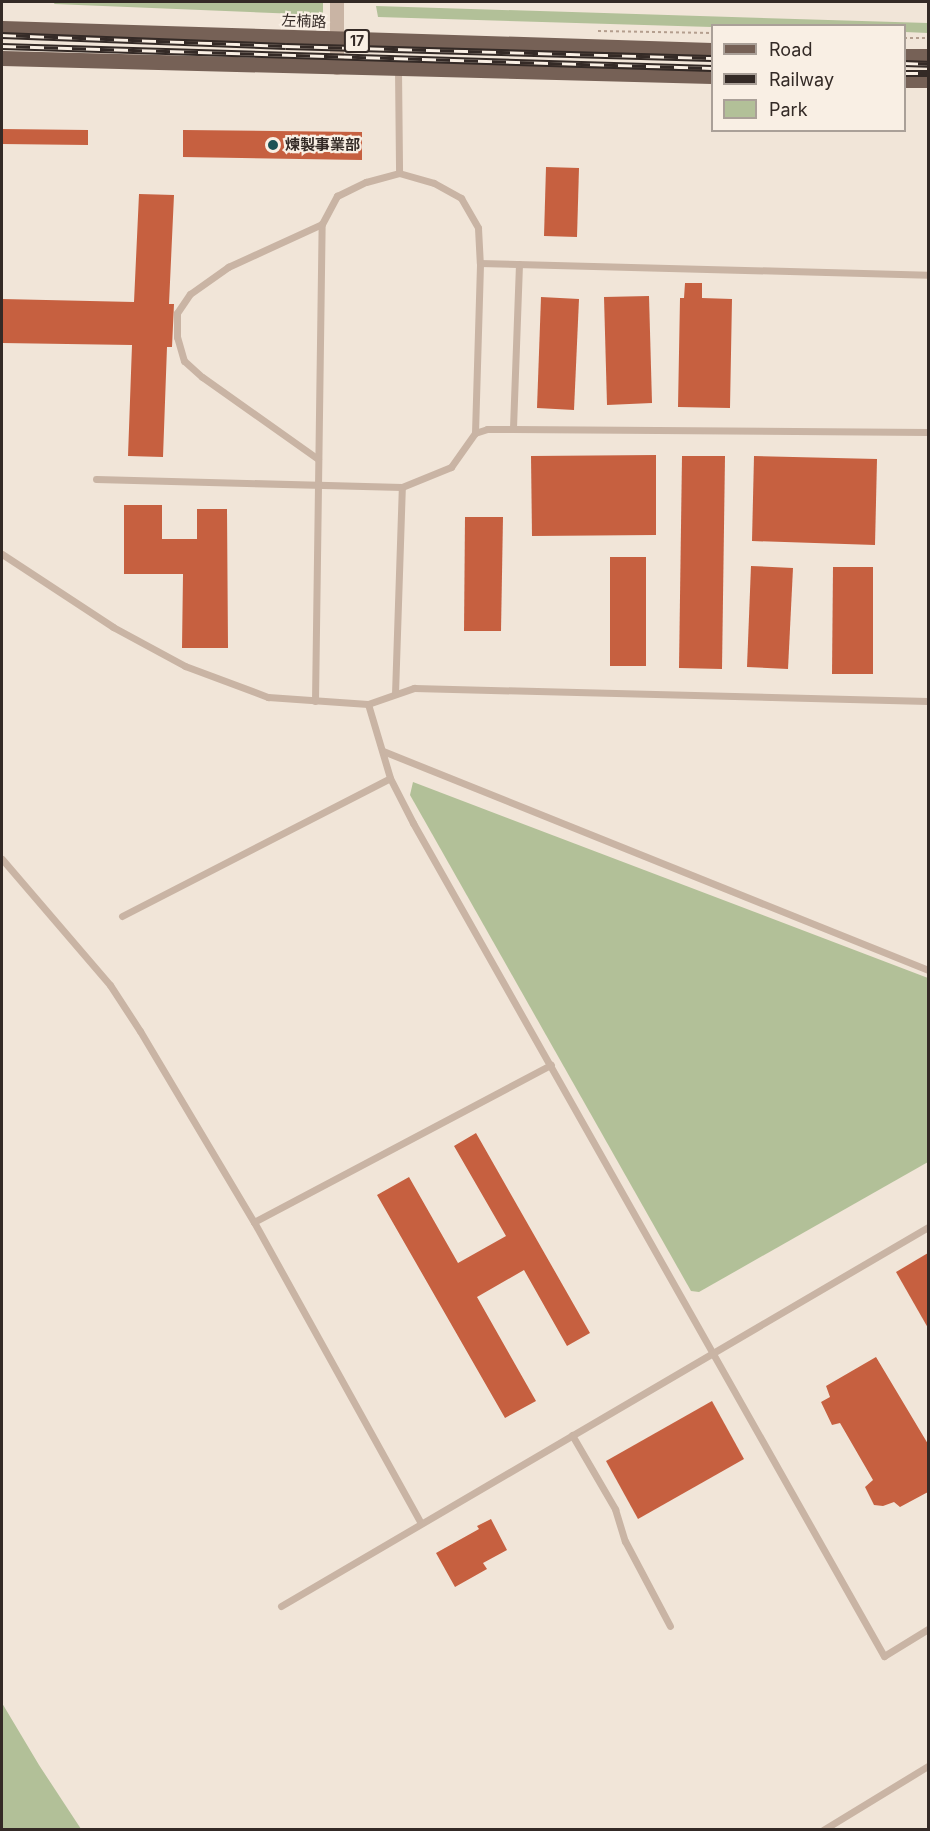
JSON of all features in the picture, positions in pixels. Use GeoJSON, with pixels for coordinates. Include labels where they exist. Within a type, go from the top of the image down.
{"type":"FeatureCollection","features":[{"type":"Feature","properties":{"kind":"main road","name":"左楠路"},"geometry":{"type":"LineString","coordinates":[[2,28],[711,51]]}},
{"type":"Feature","properties":{"kind":"main road"},"geometry":{"type":"LineString","coordinates":[[906,56],[928,56]]}},
{"type":"Feature","properties":{"kind":"main road","name":"17"},"geometry":{"type":"LineString","coordinates":[[2,58],[398,70],[711,76]]}},
{"type":"Feature","properties":{"kind":"main road"},"geometry":{"type":"LineString","coordinates":[[906,80],[928,80]]}},
{"type":"Feature","properties":{"kind":"street"},"geometry":{"type":"LineString","coordinates":[[337,2],[337,68]]}},
{"type":"Feature","properties":{"kind":"lane"},"geometry":{"type":"LineString","coordinates":[[398,70],[399,173]]}},
{"type":"Feature","properties":{"kind":"lane"},"geometry":{"type":"LineString","coordinates":[[96,479],[317,483],[402,487],[451,467],[475,433],[480,263],[478,228],[461,198],[434,183],[399,173],[366,182],[337,196],[322,224],[317,483],[315,701]]}},
{"type":"Feature","properties":{"kind":"lane"},"geometry":{"type":"LineString","coordinates":[[318,459],[202,377],[184,361],[177,337],[177,313],[190,294],[228,267],[322,224]]}},
{"type":"Feature","properties":{"kind":"lane"},"geometry":{"type":"LineString","coordinates":[[480,263],[928,275]]}},
{"type":"Feature","properties":{"kind":"lane"},"geometry":{"type":"LineString","coordinates":[[513,429],[519,264]]}},
{"type":"Feature","properties":{"kind":"lane"},"geometry":{"type":"LineString","coordinates":[[475,433],[487,429],[928,432]]}},
{"type":"Feature","properties":{"kind":"lane"},"geometry":{"type":"LineString","coordinates":[[395,694],[402,487]]}},
{"type":"Feature","properties":{"kind":"lane"},"geometry":{"type":"LineString","coordinates":[[2,554],[113,627],[185,666],[268,698],[369,704],[414,688],[928,701]]}},
{"type":"Feature","properties":{"kind":"lane"},"geometry":{"type":"LineString","coordinates":[[369,704],[390,778],[884,1656],[928,1629]]}},
{"type":"Feature","properties":{"kind":"lane"},"geometry":{"type":"LineString","coordinates":[[382,751],[928,970]]}},
{"type":"Feature","properties":{"kind":"lane"},"geometry":{"type":"LineString","coordinates":[[122,916],[390,778]]}},
{"type":"Feature","properties":{"kind":"lane"},"geometry":{"type":"LineString","coordinates":[[2,859],[110,985],[254,1222],[421,1523]]}},
{"type":"Feature","properties":{"kind":"lane"},"geometry":{"type":"LineString","coordinates":[[254,1222],[551,1065]]}},
{"type":"Feature","properties":{"kind":"lane"},"geometry":{"type":"LineString","coordinates":[[281,1606],[928,1227]]}},
{"type":"Feature","properties":{"kind":"lane"},"geometry":{"type":"LineString","coordinates":[[572,1435],[615,1509],[625,1541],[670,1626]]}},
{"type":"Feature","properties":{"kind":"lane"},"geometry":{"type":"LineString","coordinates":[[823,1830],[928,1766]]}},
{"type":"Feature","properties":{"kind":"path"},"geometry":{"type":"LineString","coordinates":[[906,38],[928,38]]}},
{"type":"Feature","properties":{"kind":"green space"},"geometry":{"type":"Polygon","coordinates":[[[55,2],[323,3],[323,15],[54,4],[55,2]]]}},
{"type":"Feature","properties":{"kind":"green space"},"geometry":{"type":"Polygon","coordinates":[[[376,6],[928,23],[928,33],[906,32],[906,24],[711,24],[711,27],[378,17],[376,6]]]}},
{"type":"Feature","properties":{"kind":"green space"},"geometry":{"type":"Polygon","coordinates":[[[413,782],[928,978],[928,1162],[699,1292],[691,1291],[410,795],[413,782]]]}},
{"type":"Feature","properties":{"kind":"green space"},"geometry":{"type":"Polygon","coordinates":[[[2,1703],[39,1765],[81,1829],[2,1829],[2,1703]]]}},
{"type":"Feature","properties":{"kind":"building"},"geometry":{"type":"Polygon","coordinates":[[[2,129],[88,130],[88,145],[2,144],[2,129]]]}},
{"type":"Feature","properties":{"kind":"building","name":"煉製事業部"},"geometry":{"type":"Polygon","coordinates":[[[183,130],[362,132],[362,160],[183,157],[183,130]]]}},
{"type":"Feature","properties":{"kind":"building"},"geometry":{"type":"Polygon","coordinates":[[[546,167],[579,168],[577,237],[544,236],[546,167]]]}},
{"type":"Feature","properties":{"kind":"building"},"geometry":{"type":"Polygon","coordinates":[[[139,194],[174,195],[169,304],[174,304],[172,347],[167,347],[163,457],[128,456],[132,345],[2,343],[2,299],[134,302],[139,194]]]}},
{"type":"Feature","properties":{"kind":"building"},"geometry":{"type":"Polygon","coordinates":[[[685,283],[702,283],[702,298],[732,299],[730,408],[678,407],[680,298],[684,298],[685,283]]]}},
{"type":"Feature","properties":{"kind":"building"},"geometry":{"type":"Polygon","coordinates":[[[649,296],[652,403],[607,405],[604,297],[649,296]]]}},
{"type":"Feature","properties":{"kind":"building"},"geometry":{"type":"Polygon","coordinates":[[[541,297],[579,299],[574,410],[537,408],[541,297]]]}},
{"type":"Feature","properties":{"kind":"building"},"geometry":{"type":"Polygon","coordinates":[[[656,455],[656,535],[532,536],[531,456],[656,455]]]}},
{"type":"Feature","properties":{"kind":"building"},"geometry":{"type":"Polygon","coordinates":[[[682,456],[725,456],[722,669],[679,668],[682,456]]]}},
{"type":"Feature","properties":{"kind":"building"},"geometry":{"type":"Polygon","coordinates":[[[754,456],[877,459],[875,545],[752,541],[754,456]]]}},
{"type":"Feature","properties":{"kind":"building"},"geometry":{"type":"Polygon","coordinates":[[[124,505],[162,505],[162,539],[197,539],[197,509],[227,509],[228,648],[182,648],[183,574],[124,574],[124,505]]]}},
{"type":"Feature","properties":{"kind":"building"},"geometry":{"type":"Polygon","coordinates":[[[465,517],[503,517],[501,631],[464,631],[465,517]]]}},
{"type":"Feature","properties":{"kind":"building"},"geometry":{"type":"Polygon","coordinates":[[[610,557],[646,557],[646,666],[610,666],[610,557]]]}},
{"type":"Feature","properties":{"kind":"building"},"geometry":{"type":"Polygon","coordinates":[[[751,566],[793,568],[788,669],[747,667],[751,566]]]}},
{"type":"Feature","properties":{"kind":"building"},"geometry":{"type":"Polygon","coordinates":[[[833,567],[873,567],[873,674],[832,674],[833,567]]]}},
{"type":"Feature","properties":{"kind":"building"},"geometry":{"type":"Polygon","coordinates":[[[476,1133],[590,1333],[567,1346],[524,1270],[477,1297],[536,1401],[505,1418],[377,1195],[409,1177],[458,1263],[506,1236],[454,1146],[476,1133]]]}},
{"type":"Feature","properties":{"kind":"building"},"geometry":{"type":"Polygon","coordinates":[[[928,1253],[928,1328],[896,1272],[928,1253]]]}},
{"type":"Feature","properties":{"kind":"building"},"geometry":{"type":"Polygon","coordinates":[[[876,1357],[928,1444],[928,1492],[900,1507],[894,1502],[883,1506],[874,1505],[865,1487],[873,1480],[840,1423],[832,1425],[821,1402],[830,1397],[826,1386],[876,1357]]]}},
{"type":"Feature","properties":{"kind":"building"},"geometry":{"type":"Polygon","coordinates":[[[712,1401],[744,1459],[638,1519],[606,1461],[712,1401]]]}},
{"type":"Feature","properties":{"kind":"building"},"geometry":{"type":"Polygon","coordinates":[[[491,1519],[507,1550],[483,1563],[487,1569],[455,1587],[436,1553],[479,1529],[477,1526],[491,1519]]]}},
{"type":"Feature","properties":{"kind":"railway"},"geometry":{"type":"LineString","coordinates":[[2,35],[711,58]]}},
{"type":"Feature","properties":{"kind":"railway"},"geometry":{"type":"LineString","coordinates":[[2,46],[711,68]]}},
{"type":"Feature","properties":{"kind":"railway"},"geometry":{"type":"LineString","coordinates":[[906,63],[928,64]]}},
{"type":"Feature","properties":{"kind":"railway"},"geometry":{"type":"LineString","coordinates":[[906,73],[928,73]]}},
{"type":"Feature","properties":{"kind":"place","name":"煉製事業部"},"geometry":{"type":"Point","coordinates":[273,145]}}]}
